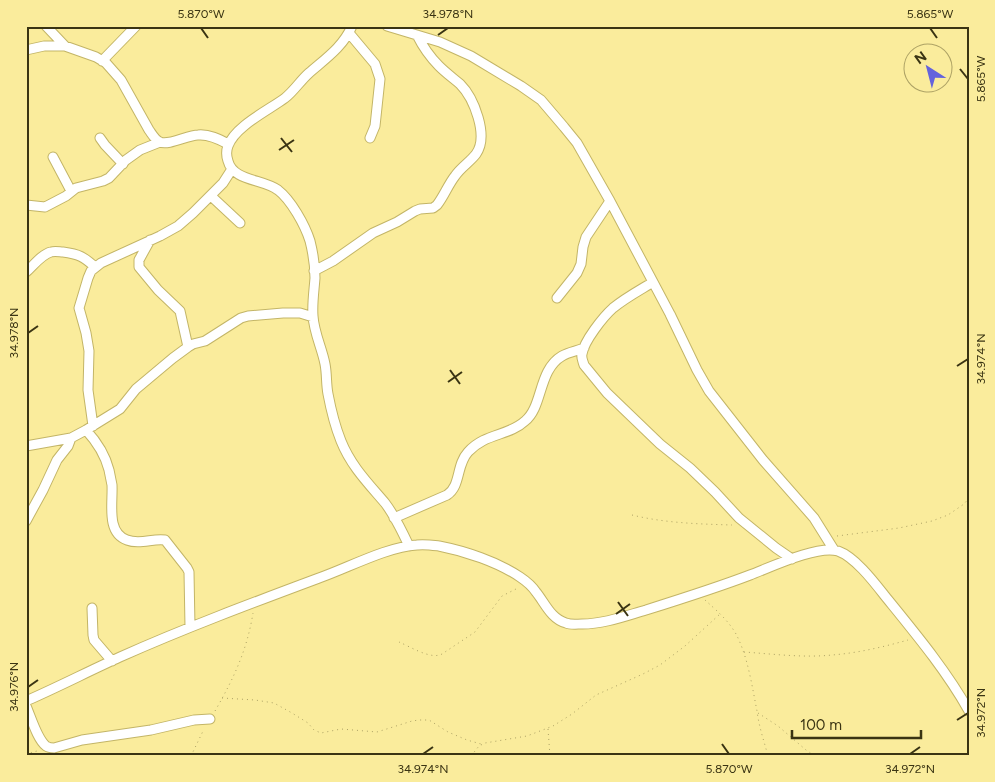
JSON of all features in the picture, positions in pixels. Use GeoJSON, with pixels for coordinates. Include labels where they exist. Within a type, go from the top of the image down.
{"type":"FeatureCollection","features":[{"type":"Feature","properties":{"kind":"street"},"geometry":{"type":"LineString","coordinates":[[46,26],[65,46]]}},
{"type":"Feature","properties":{"kind":"street"},"geometry":{"type":"LineString","coordinates":[[102,61],[136,26]]}},
{"type":"Feature","properties":{"kind":"street"},"geometry":{"type":"LineString","coordinates":[[387,26],[440,42],[471,56],[521,86],[540,100],[577,143],[610,201],[709,391],[763,460],[814,518],[834,550]]}},
{"type":"Feature","properties":{"kind":"street"},"geometry":{"type":"LineString","coordinates":[[370,138],[375,126],[380,79],[375,64],[350,30],[338,47],[308,74],[286,98],[274,104],[236,134],[228,144],[227,155],[229,165],[235,172],[277,190],[287,200],[306,229],[312,250],[314,271],[313,317],[325,363],[333,418],[342,443],[354,465],[362,478],[386,504],[409,546]]}},
{"type":"Feature","properties":{"kind":"street"},"geometry":{"type":"LineString","coordinates":[[314,271],[333,261],[373,234],[415,211],[433,208],[437,205],[457,173],[476,154],[481,144],[481,130],[470,97],[459,83],[432,58],[417,35]]}},
{"type":"Feature","properties":{"kind":"street"},"geometry":{"type":"LineString","coordinates":[[26,50],[44,46],[65,46],[102,61],[122,80],[149,130],[160,142]]}},
{"type":"Feature","properties":{"kind":"street"},"geometry":{"type":"LineString","coordinates":[[26,205],[45,207],[82,186],[103,181],[143,148],[160,142],[166,143],[199,135],[216,138],[228,144]]}},
{"type":"Feature","properties":{"kind":"street"},"geometry":{"type":"LineString","coordinates":[[100,138],[123,164]]}},
{"type":"Feature","properties":{"kind":"street"},"geometry":{"type":"LineString","coordinates":[[53,157],[71,191]]}},
{"type":"Feature","properties":{"kind":"street"},"geometry":{"type":"LineString","coordinates":[[190,627],[189,572],[187,568],[165,540],[134,542],[127,540],[116,532],[112,522],[112,484],[107,463],[89,428],[88,345],[79,308],[88,278],[96,267],[178,226],[211,196],[232,169]]}},
{"type":"Feature","properties":{"kind":"street"},"geometry":{"type":"LineString","coordinates":[[211,196],[240,223]]}},
{"type":"Feature","properties":{"kind":"street"},"geometry":{"type":"LineString","coordinates":[[557,298],[577,273],[581,264],[586,237],[610,201]]}},
{"type":"Feature","properties":{"kind":"street"},"geometry":{"type":"LineString","coordinates":[[150,240],[139,260],[139,267],[158,290],[180,311],[188,346]]}},
{"type":"Feature","properties":{"kind":"street"},"geometry":{"type":"LineString","coordinates":[[26,272],[50,252],[78,254],[96,267]]}},
{"type":"Feature","properties":{"kind":"street"},"geometry":{"type":"LineString","coordinates":[[653,282],[614,307],[600,321],[584,348],[582,356],[584,365],[607,393],[660,444],[696,474],[748,526],[792,559]]}},
{"type":"Feature","properties":{"kind":"street"},"geometry":{"type":"LineString","coordinates":[[26,446],[71,438],[89,428],[120,409],[136,389],[188,346],[204,341],[248,316],[300,313],[313,317]]}},
{"type":"Feature","properties":{"kind":"street"},"geometry":{"type":"LineString","coordinates":[[394,518],[451,492],[461,463],[468,452],[483,440],[516,428],[527,420],[534,409],[545,378],[554,363],[563,355],[584,348]]}},
{"type":"Feature","properties":{"kind":"street"},"geometry":{"type":"LineString","coordinates":[[26,521],[57,460],[68,446],[71,438]]}},
{"type":"Feature","properties":{"kind":"street"},"geometry":{"type":"LineString","coordinates":[[26,701],[60,684],[190,627],[381,554],[409,546],[426,544],[459,551],[511,571],[528,583],[561,621],[572,624],[595,624],[699,594],[821,550],[834,550],[845,554],[856,562],[918,636],[958,692],[969,711]]}},
{"type":"Feature","properties":{"kind":"street"},"geometry":{"type":"LineString","coordinates":[[92,608],[94,640],[112,661]]}},
{"type":"Feature","properties":{"kind":"street"},"geometry":{"type":"LineString","coordinates":[[26,706],[46,746],[54,748],[82,740],[151,730],[194,720],[210,719]]}},
{"type":"Feature","properties":{"kind":"path"},"geometry":{"type":"LineString","coordinates":[[826,537],[899,528],[932,520],[948,515],[964,504],[969,498]]}},
{"type":"Feature","properties":{"kind":"path"},"geometry":{"type":"LineString","coordinates":[[632,515],[664,521],[748,526]]}},
{"type":"Feature","properties":{"kind":"path"},"geometry":{"type":"LineString","coordinates":[[399,642],[429,655],[438,656],[476,632],[502,596],[528,583]]}},
{"type":"Feature","properties":{"kind":"path"},"geometry":{"type":"LineString","coordinates":[[699,594],[728,622],[744,652],[760,731],[768,756]]}},
{"type":"Feature","properties":{"kind":"path"},"geometry":{"type":"LineString","coordinates":[[191,756],[236,672],[251,627],[255,602]]}},
{"type":"Feature","properties":{"kind":"path"},"geometry":{"type":"LineString","coordinates":[[471,756],[485,742],[528,736],[548,728],[572,714],[602,691],[660,665],[685,646],[720,614]]}},
{"type":"Feature","properties":{"kind":"path"},"geometry":{"type":"LineString","coordinates":[[744,652],[781,655],[833,655],[877,648],[918,636]]}},
{"type":"Feature","properties":{"kind":"path"},"geometry":{"type":"LineString","coordinates":[[222,698],[274,703],[321,733],[342,729],[377,732],[412,721],[429,720],[448,732],[481,744]]}},
{"type":"Feature","properties":{"kind":"path"},"geometry":{"type":"LineString","coordinates":[[757,712],[778,726],[815,756]]}},
{"type":"Feature","properties":{"kind":"path"},"geometry":{"type":"LineString","coordinates":[[548,728],[550,756]]}},
{"type":"Feature","properties":{"kind":"path"},"geometry":{"type":"LineString","coordinates":[[26,754],[46,746]]}}]}
